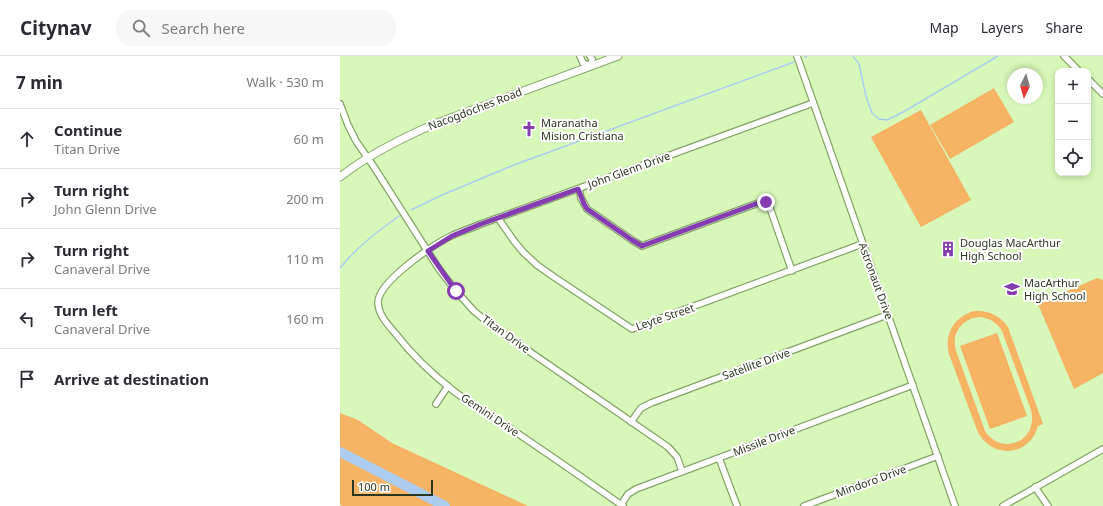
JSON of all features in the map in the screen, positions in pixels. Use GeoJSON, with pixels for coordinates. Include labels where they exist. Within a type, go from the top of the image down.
{"type":"FeatureCollection","features":[{"type":"Feature","properties":{"kind":"main road","name":"Nacogdoches Road"},"geometry":{"type":"LineString","coordinates":[[340,178],[367,158],[432,124],[618,56]]}},
{"type":"Feature","properties":{"kind":"street"},"geometry":{"type":"LineString","coordinates":[[580,56],[583,63],[590,66],[592,59],[590,56]]}},
{"type":"Feature","properties":{"kind":"street","name":"Astronaut Drive"},"geometry":{"type":"LineString","coordinates":[[797,56],[955,506]]}},
{"type":"Feature","properties":{"kind":"street"},"geometry":{"type":"LineString","coordinates":[[1064,56],[1077,68]]}},
{"type":"Feature","properties":{"kind":"street"},"geometry":{"type":"LineString","coordinates":[[1091,82],[1103,94]]}},
{"type":"Feature","properties":{"kind":"street","name":"John Glenn Drive"},"geometry":{"type":"LineString","coordinates":[[378,304],[381,292],[388,283],[414,260],[452,236],[813,103]]}},
{"type":"Feature","properties":{"kind":"street","name":"Titan Drive"},"geometry":{"type":"LineString","coordinates":[[340,104],[351,133],[456,291],[481,317],[671,449],[677,457],[682,471]]}},
{"type":"Feature","properties":{"kind":"street"},"geometry":{"type":"LineString","coordinates":[[578,189],[587,209],[642,246],[761,202],[766,202],[769,205],[792,271]]}},
{"type":"Feature","properties":{"kind":"street","name":"Leyte Street"},"geometry":{"type":"LineString","coordinates":[[498,218],[514,241],[538,265],[632,330],[862,244]]}},
{"type":"Feature","properties":{"kind":"street","name":"Gemini Drive"},"geometry":{"type":"LineString","coordinates":[[378,304],[378,308],[385,322],[401,342],[423,365],[448,386],[622,505]]}},
{"type":"Feature","properties":{"kind":"street","name":"Satellite Drive"},"geometry":{"type":"LineString","coordinates":[[631,422],[641,408],[651,403],[888,315]]}},
{"type":"Feature","properties":{"kind":"street","name":"Missile Drive"},"geometry":{"type":"LineString","coordinates":[[622,505],[628,494],[636,489],[913,385]]}},
{"type":"Feature","properties":{"kind":"street"},"geometry":{"type":"LineString","coordinates":[[436,404],[448,386]]}},
{"type":"Feature","properties":{"kind":"street"},"geometry":{"type":"LineString","coordinates":[[1003,506],[1102,451]]}},
{"type":"Feature","properties":{"kind":"street","name":"Mindoro Drive"},"geometry":{"type":"LineString","coordinates":[[804,506],[938,456]]}},
{"type":"Feature","properties":{"kind":"street"},"geometry":{"type":"LineString","coordinates":[[719,458],[737,506]]}},
{"type":"Feature","properties":{"kind":"street"},"geometry":{"type":"LineString","coordinates":[[1035,487],[1048,506]]}},
{"type":"Feature","properties":{"kind":"shaded area"},"geometry":{"type":"Polygon","coordinates":[[[994,88],[1014,122],[950,159],[930,125],[994,88]]]}},
{"type":"Feature","properties":{"kind":"shaded area"},"geometry":{"type":"Polygon","coordinates":[[[921,110],[971,200],[921,227],[871,137],[921,110]]]}},
{"type":"Feature","properties":{"kind":"shaded area"},"geometry":{"type":"Polygon","coordinates":[[[1097,278],[1103,280],[1103,373],[1074,389],[1038,304],[1097,278]]]}},
{"type":"Feature","properties":{"kind":"shaded area"},"geometry":{"type":"Polygon","coordinates":[[[974,311],[989,312],[1001,319],[1008,327],[1043,424],[1038,426],[1033,437],[1026,444],[1018,449],[1009,451],[1000,450],[991,446],[983,439],[977,430],[949,354],[948,347],[949,333],[952,327],[961,317],[974,311]],[[973,318],[962,324],[956,333],[956,351],[985,431],[992,439],[1000,443],[1009,444],[1017,442],[1030,430],[1032,421],[1031,410],[1002,331],[995,323],[989,319],[973,318]]]}},
{"type":"Feature","properties":{"kind":"shaded area"},"geometry":{"type":"Polygon","coordinates":[[[997,333],[1027,416],[990,429],[960,346],[997,333]]]}},
{"type":"Feature","properties":{"kind":"shaded area"},"geometry":{"type":"Polygon","coordinates":[[[340,413],[358,420],[392,443],[528,506],[340,505],[340,413]]]}},
{"type":"Feature","properties":{"kind":"waterway"},"geometry":{"type":"LineString","coordinates":[[853,56],[859,64],[866,96],[872,113],[879,119],[887,120],[998,56]]}},
{"type":"Feature","properties":{"kind":"waterway"},"geometry":{"type":"LineString","coordinates":[[411,210],[442,195],[514,165],[794,62]]}},
{"type":"Feature","properties":{"kind":"waterway"},"geometry":{"type":"LineString","coordinates":[[340,268],[361,246],[399,216]]}},
{"type":"Feature","properties":{"kind":"waterway"},"geometry":{"type":"LineString","coordinates":[[340,452],[445,506]]}},
{"type":"Feature","properties":{"kind":"place","name":"Maranatha Mision Cristiana"},"geometry":{"type":"Point","coordinates":[529,129]}},
{"type":"Feature","properties":{"kind":"place","name":"Douglas MacArthur High School"},"geometry":{"type":"Point","coordinates":[948,249]}},
{"type":"Feature","properties":{"kind":"place","name":"MacArthur High School"},"geometry":{"type":"Point","coordinates":[1012,289]}},
{"type":"Feature","properties":{"kind":"route"},"geometry":{"type":"LineString","coordinates":[[456,291],[439,269],[428,251],[452,236],[481,224],[578,189],[587,209],[642,246],[761,202],[766,202]]}}]}
